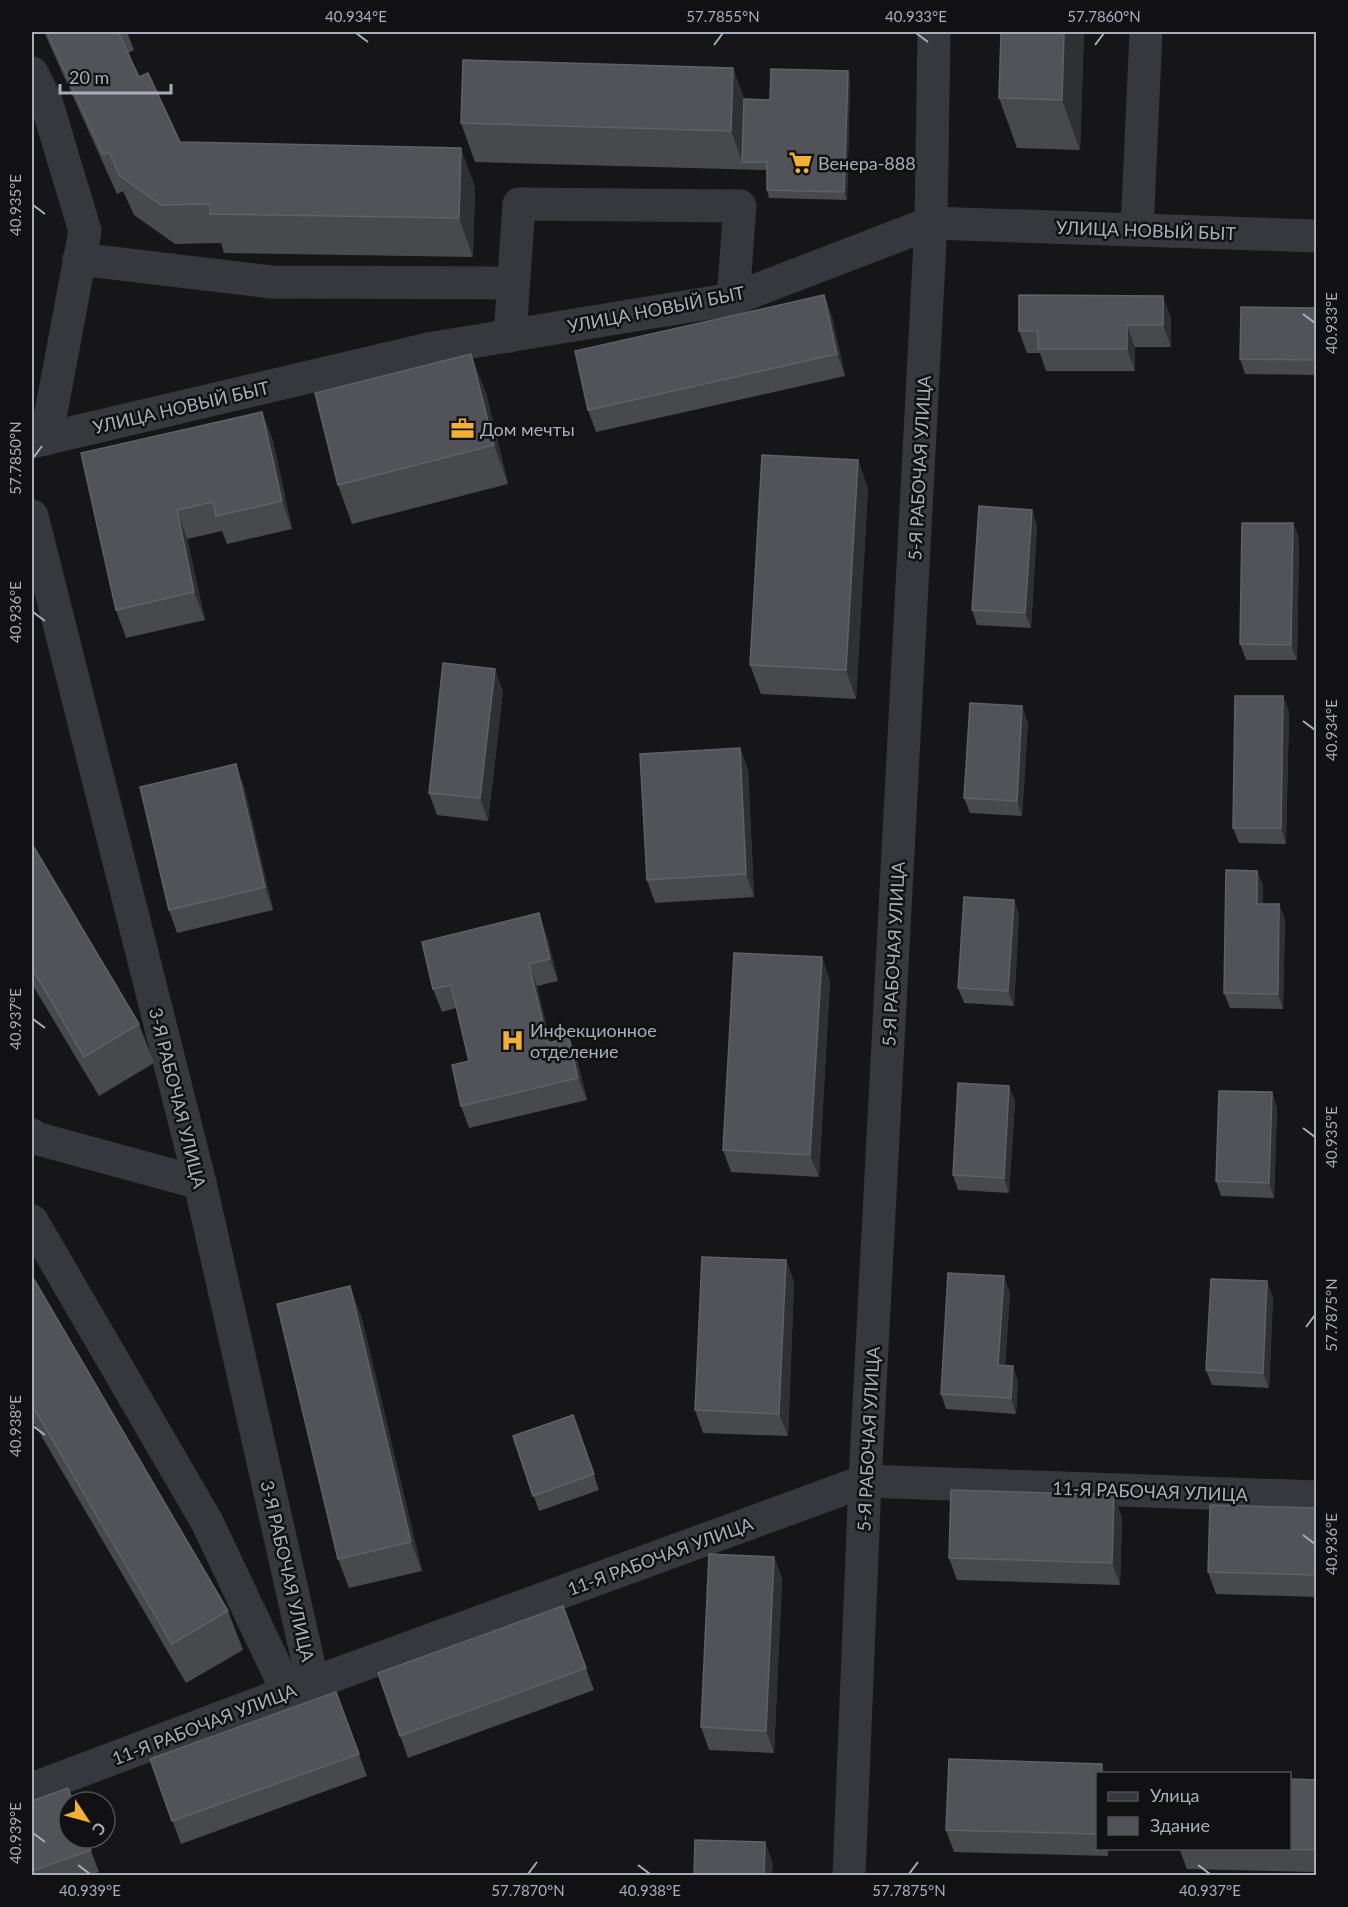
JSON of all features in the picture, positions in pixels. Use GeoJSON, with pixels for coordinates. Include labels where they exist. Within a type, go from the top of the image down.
{"type":"FeatureCollection","features":[{"type":"Feature","properties":{"kind":"street","name":"5-Я РАБОЧАЯ УЛИЦА"},"geometry":{"type":"LineString","coordinates":[[849,1875],[866,1481],[931,223],[934,32]]}},
{"type":"Feature","properties":{"kind":"street"},"geometry":{"type":"LineString","coordinates":[[1137,230],[1146,32]]}},
{"type":"Feature","properties":{"kind":"street"},"geometry":{"type":"LineString","coordinates":[[32,73],[46,101],[85,231],[36,432]]}},
{"type":"Feature","properties":{"kind":"street"},"geometry":{"type":"LineString","coordinates":[[510,336],[519,204],[740,206],[733,299]]}},
{"type":"Feature","properties":{"kind":"street","name":"УЛИЦА НОВЫЙ БЫТ"},"geometry":{"type":"LineString","coordinates":[[36,432],[428,349],[733,299],[931,223],[1317,236]]}},
{"type":"Feature","properties":{"kind":"street"},"geometry":{"type":"LineString","coordinates":[[79,259],[271,282],[513,283]]}},
{"type":"Feature","properties":{"kind":"street","name":"3-Я РАБОЧАЯ УЛИЦА"},"geometry":{"type":"LineString","coordinates":[[32,516],[200,1183],[301,1688]]}},
{"type":"Feature","properties":{"kind":"street"},"geometry":{"type":"LineString","coordinates":[[32,1135],[33,1138],[200,1183]]}},
{"type":"Feature","properties":{"kind":"street"},"geometry":{"type":"LineString","coordinates":[[32,1221],[301,1688]]}},
{"type":"Feature","properties":{"kind":"street","name":"11-Я РАБОЧАЯ УЛИЦА"},"geometry":{"type":"LineString","coordinates":[[32,1789],[866,1481],[1317,1497]]}},
{"type":"Feature","properties":{"kind":"building"},"geometry":{"type":"Polygon","coordinates":[[[47,32],[118,32],[139,77],[148,73],[180,142],[461,148],[459,218],[210,214],[210,204],[161,205],[120,176],[109,152],[103,155],[47,32]]]}},
{"type":"Feature","properties":{"kind":"building"},"geometry":{"type":"Polygon","coordinates":[[[1001,32],[1064,32],[1062,100],[999,98],[1001,32]]]}},
{"type":"Feature","properties":{"kind":"building"},"geometry":{"type":"Polygon","coordinates":[[[463,60],[733,68],[731,131],[461,123],[463,60]]]}},
{"type":"Feature","properties":{"kind":"building"},"geometry":{"type":"Polygon","coordinates":[[[771,69],[848,71],[844,192],[767,190],[767,162],[742,162],[744,99],[770,100],[771,69]]]}},
{"type":"Feature","properties":{"kind":"building"},"geometry":{"type":"Polygon","coordinates":[[[824,295],[837,354],[588,410],[575,351],[824,295]]]}},
{"type":"Feature","properties":{"kind":"building"},"geometry":{"type":"Polygon","coordinates":[[[1019,295],[1163,296],[1163,325],[1127,325],[1127,349],[1038,349],[1038,331],[1019,331],[1019,295]]]}},
{"type":"Feature","properties":{"kind":"building"},"geometry":{"type":"Polygon","coordinates":[[[1241,307],[1317,308],[1317,360],[1240,359],[1241,307]]]}},
{"type":"Feature","properties":{"kind":"building"},"geometry":{"type":"Polygon","coordinates":[[[471,354],[494,445],[338,485],[315,393],[471,354]]]}},
{"type":"Feature","properties":{"kind":"building"},"geometry":{"type":"Polygon","coordinates":[[[262,412],[282,501],[216,516],[213,502],[177,510],[194,592],[116,610],[81,453],[262,412]]]}},
{"type":"Feature","properties":{"kind":"building"},"geometry":{"type":"Polygon","coordinates":[[[762,455],[858,460],[846,670],[750,665],[762,455]]]}},
{"type":"Feature","properties":{"kind":"building"},"geometry":{"type":"Polygon","coordinates":[[[979,506],[1032,510],[1025,613],[972,610],[979,506]]]}},
{"type":"Feature","properties":{"kind":"building"},"geometry":{"type":"Polygon","coordinates":[[[1242,523],[1293,523],[1291,645],[1240,644],[1242,523]]]}},
{"type":"Feature","properties":{"kind":"building"},"geometry":{"type":"Polygon","coordinates":[[[443,663],[495,669],[480,798],[429,793],[443,663]]]}},
{"type":"Feature","properties":{"kind":"building"},"geometry":{"type":"Polygon","coordinates":[[[1235,696],[1283,696],[1281,828],[1233,828],[1235,696]]]}},
{"type":"Feature","properties":{"kind":"building"},"geometry":{"type":"Polygon","coordinates":[[[970,703],[1022,706],[1017,801],[964,798],[970,703]]]}},
{"type":"Feature","properties":{"kind":"building"},"geometry":{"type":"Polygon","coordinates":[[[740,748],[746,874],[647,880],[640,754],[740,748]]]}},
{"type":"Feature","properties":{"kind":"building"},"geometry":{"type":"Polygon","coordinates":[[[236,764],[265,887],[169,910],[140,787],[236,764]]]}},
{"type":"Feature","properties":{"kind":"building"},"geometry":{"type":"Polygon","coordinates":[[[32,844],[139,1024],[84,1057],[32,968],[32,844]]]}},
{"type":"Feature","properties":{"kind":"building"},"geometry":{"type":"Polygon","coordinates":[[[1226,870],[1257,871],[1257,904],[1279,904],[1278,994],[1224,993],[1226,870]]]}},
{"type":"Feature","properties":{"kind":"building"},"geometry":{"type":"Polygon","coordinates":[[[964,897],[1014,900],[1008,991],[958,988],[964,897]]]}},
{"type":"Feature","properties":{"kind":"building"},"geometry":{"type":"Polygon","coordinates":[[[539,913],[550,959],[529,964],[548,1043],[569,1038],[578,1078],[461,1106],[452,1065],[469,1061],[451,985],[433,989],[422,942],[539,913]]]}},
{"type":"Feature","properties":{"kind":"building"},"geometry":{"type":"Polygon","coordinates":[[[734,953],[822,957],[810,1155],[723,1150],[734,953]]]}},
{"type":"Feature","properties":{"kind":"building"},"geometry":{"type":"Polygon","coordinates":[[[958,1083],[1009,1086],[1004,1178],[953,1175],[958,1083]]]}},
{"type":"Feature","properties":{"kind":"building"},"geometry":{"type":"Polygon","coordinates":[[[1219,1091],[1272,1092],[1269,1183],[1216,1181],[1219,1091]]]}},
{"type":"Feature","properties":{"kind":"building"},"geometry":{"type":"Polygon","coordinates":[[[702,1257],[786,1260],[779,1414],[695,1410],[702,1257]]]}},
{"type":"Feature","properties":{"kind":"building"},"geometry":{"type":"Polygon","coordinates":[[[948,1273],[1004,1276],[998,1365],[1013,1366],[1011,1398],[941,1394],[948,1273]]]}},
{"type":"Feature","properties":{"kind":"building"},"geometry":{"type":"Polygon","coordinates":[[[32,1276],[228,1611],[172,1644],[32,1405],[32,1276]]]}},
{"type":"Feature","properties":{"kind":"building"},"geometry":{"type":"Polygon","coordinates":[[[1211,1279],[1267,1281],[1263,1373],[1206,1370],[1211,1279]]]}},
{"type":"Feature","properties":{"kind":"building"},"geometry":{"type":"Polygon","coordinates":[[[350,1286],[411,1542],[338,1559],[277,1304],[350,1286]]]}},
{"type":"Feature","properties":{"kind":"building"},"geometry":{"type":"Polygon","coordinates":[[[573,1415],[594,1474],[533,1496],[513,1436],[573,1415]]]}},
{"type":"Feature","properties":{"kind":"building"},"geometry":{"type":"Polygon","coordinates":[[[951,1490],[1114,1495],[1112,1563],[949,1558],[951,1490]]]}},
{"type":"Feature","properties":{"kind":"building"},"geometry":{"type":"Polygon","coordinates":[[[1210,1505],[1317,1508],[1317,1575],[1208,1572],[1210,1505]]]}},
{"type":"Feature","properties":{"kind":"building"},"geometry":{"type":"Polygon","coordinates":[[[709,1554],[774,1557],[766,1731],[701,1727],[709,1554]]]}},
{"type":"Feature","properties":{"kind":"building"},"geometry":{"type":"Polygon","coordinates":[[[563,1606],[586,1668],[400,1736],[378,1673],[563,1606]]]}},
{"type":"Feature","properties":{"kind":"building"},"geometry":{"type":"Polygon","coordinates":[[[336,1692],[359,1754],[172,1821],[150,1759],[336,1692]]]}},
{"type":"Feature","properties":{"kind":"building"},"geometry":{"type":"Polygon","coordinates":[[[949,1759],[1102,1764],[1101,1772],[1096,1772],[1096,1834],[946,1830],[949,1759]]]}},
{"type":"Feature","properties":{"kind":"building"},"geometry":{"type":"Polygon","coordinates":[[[1291,1779],[1317,1780],[1317,1850],[1291,1849],[1291,1779]]]}},
{"type":"Feature","properties":{"kind":"building"},"geometry":{"type":"Polygon","coordinates":[[[57,1792],[57,1850],[91,1850],[32,1871],[32,1801],[57,1792]]]}},
{"type":"Feature","properties":{"kind":"building"},"geometry":{"type":"Polygon","coordinates":[[[695,1840],[765,1842],[764,1875],[694,1875],[695,1840]]]}},
{"type":"Feature","properties":{"kind":"place","name":"Венера-888"},"geometry":{"type":"Point","coordinates":[800,163]}},
{"type":"Feature","properties":{"kind":"place","name":"Дом мечты"},"geometry":{"type":"Point","coordinates":[462,429]}},
{"type":"Feature","properties":{"kind":"place","name":"Инфекционное отделение"},"geometry":{"type":"Point","coordinates":[512,1040]}}]}
